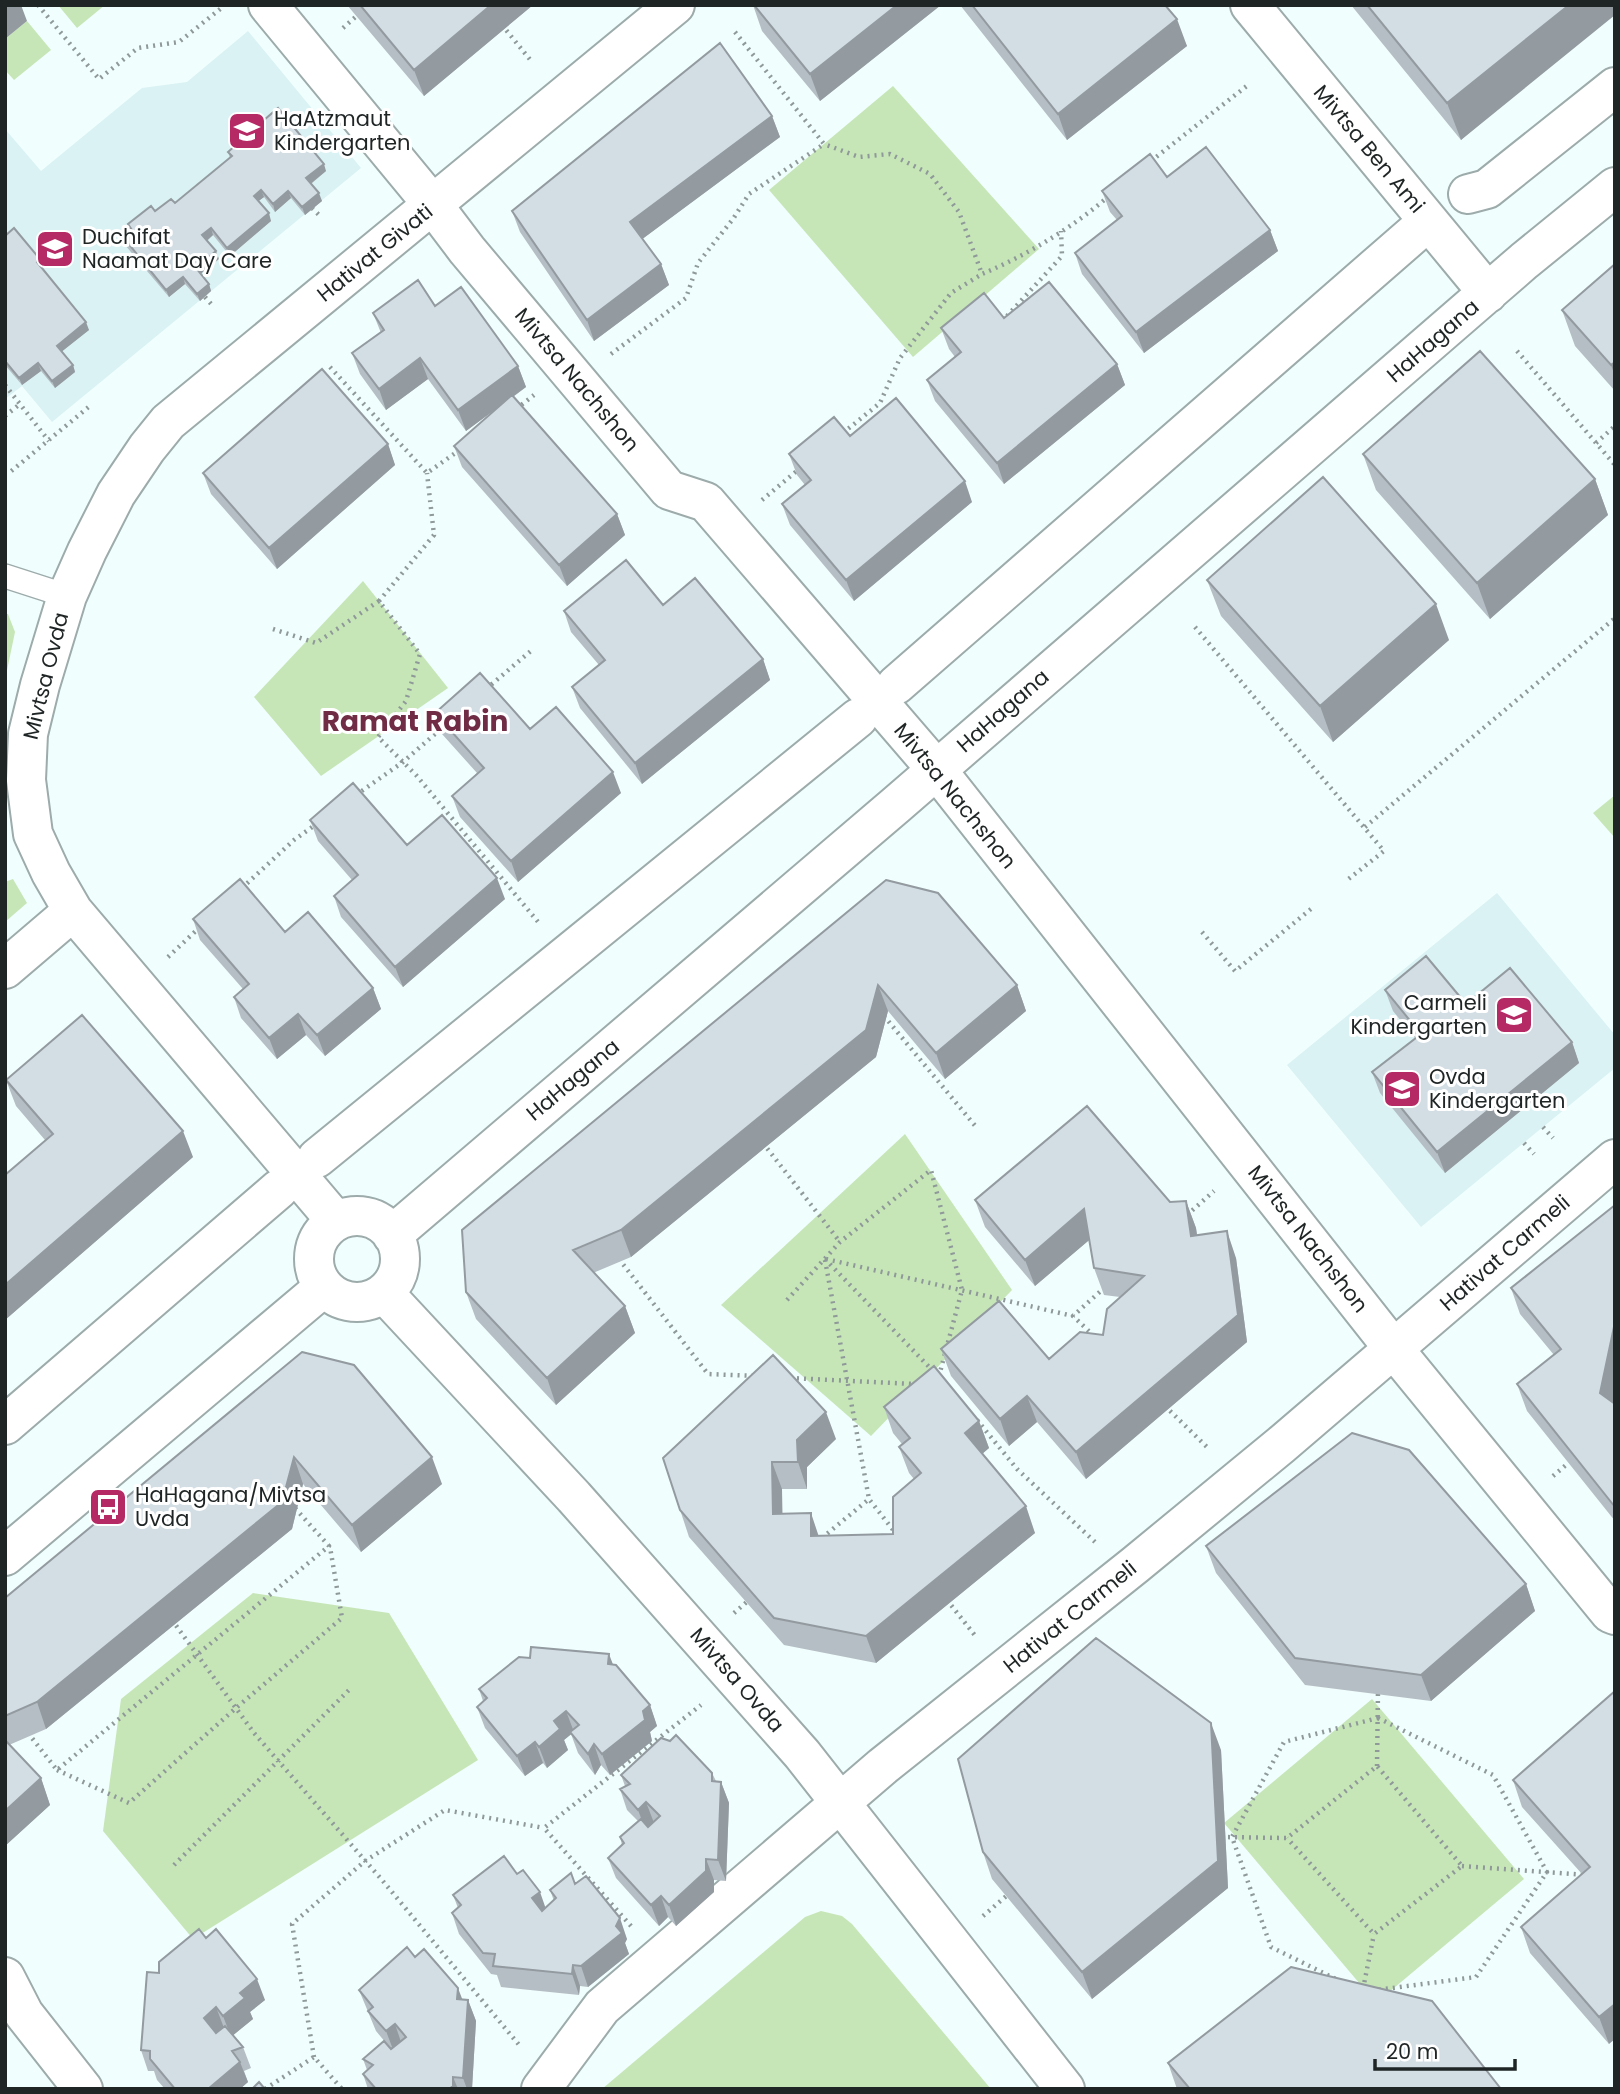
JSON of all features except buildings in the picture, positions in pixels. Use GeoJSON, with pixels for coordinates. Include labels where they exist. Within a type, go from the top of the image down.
{"type":"FeatureCollection","features":[{"type":"Feature","properties":{"kind":"street","name":"Mivtsa Nachshon"},"geometry":{"type":"LineString","coordinates":[[268,5],[467,250],[669,490],[706,502],[936,769],[1393,1348],[1615,1615]]}},
{"type":"Feature","properties":{"kind":"street","name":"Hativat Givati"},"geometry":{"type":"LineString","coordinates":[[100,522],[147,448],[168,422],[675,5]]}},
{"type":"Feature","properties":{"kind":"street","name":"Mivtsa Ben Ami"},"geometry":{"type":"LineString","coordinates":[[1250,5],[1488,293]]}},
{"type":"Feature","properties":{"kind":"street"},"geometry":{"type":"LineString","coordinates":[[1468,194],[1487,189],[1615,87]]}},
{"type":"Feature","properties":{"kind":"street","name":"HaHagana"},"geometry":{"type":"LineString","coordinates":[[392,1236],[1488,293],[1615,187]]}},
{"type":"Feature","properties":{"kind":"street"},"geometry":{"type":"LineString","coordinates":[[896,685],[1417,231]]}},
{"type":"Feature","properties":{"kind":"street","name":"Mivtsa Ovda"},"geometry":{"type":"LineString","coordinates":[[100,522],[67,596],[28,734],[26,779],[33,834],[73,911],[336,1221]]}},
{"type":"Feature","properties":{"kind":"street"},"geometry":{"type":"LineString","coordinates":[[317,1158],[858,718]]}},
{"type":"Feature","properties":{"kind":"street"},"geometry":{"type":"LineString","coordinates":[[5,969],[73,911]]}},
{"type":"Feature","properties":{"kind":"street","name":"Hativat Carmeli"},"geometry":{"type":"LineString","coordinates":[[544,2084],[602,2007],[840,1803],[1240,1479],[1615,1159]]}},
{"type":"Feature","properties":{"kind":"street"},"geometry":{"type":"LineString","coordinates":[[5,1425],[279,1189]]}},
{"type":"Feature","properties":{"kind":"street"},"geometry":{"type":"LineString","coordinates":[[362,1216],[387,1228],[392,1236],[400,1254],[399,1269],[384,1293],[371,1300],[357,1303],[342,1300],[324,1287],[314,1270],[316,1243],[324,1231],[336,1221],[362,1216]]}},
{"type":"Feature","properties":{"kind":"street"},"geometry":{"type":"LineString","coordinates":[[5,1556],[324,1287]]}},
{"type":"Feature","properties":{"kind":"street","name":"Mivtsa Ovda"},"geometry":{"type":"LineString","coordinates":[[384,1293],[574,1497],[802,1754],[1065,2089]]}},
{"type":"Feature","properties":{"kind":"street"},"geometry":{"type":"LineString","coordinates":[[5,1977],[24,2014],[83,2089]]}},
{"type":"Feature","properties":{"kind":"lane"},"geometry":{"type":"LineString","coordinates":[[5,576],[67,596]]}},
{"type":"Feature","properties":{"kind":"path"},"geometry":{"type":"LineString","coordinates":[[38,5],[99,79],[138,48],[180,41],[225,5]]}},
{"type":"Feature","properties":{"kind":"path"},"geometry":{"type":"LineString","coordinates":[[501,24],[531,62]]}},
{"type":"Feature","properties":{"kind":"path"},"geometry":{"type":"LineString","coordinates":[[735,32],[824,144],[859,158],[890,154],[930,174],[959,212],[982,274]]}},
{"type":"Feature","properties":{"kind":"path"},"geometry":{"type":"LineString","coordinates":[[1145,166],[1248,85]]}},
{"type":"Feature","properties":{"kind":"path"},"geometry":{"type":"LineString","coordinates":[[609,356],[686,298],[698,262],[733,219],[749,194],[824,144]]}},
{"type":"Feature","properties":{"kind":"path"},"geometry":{"type":"LineString","coordinates":[[837,438],[880,403],[900,358],[951,293],[982,274],[1014,260],[1093,209],[1114,192]]}},
{"type":"Feature","properties":{"kind":"path"},"geometry":{"type":"LineString","coordinates":[[313,208],[320,216]]}},
{"type":"Feature","properties":{"kind":"path"},"geometry":{"type":"LineString","coordinates":[[999,324],[1062,256],[1061,230]]}},
{"type":"Feature","properties":{"kind":"path"},"geometry":{"type":"LineString","coordinates":[[205,296],[212,305]]}},
{"type":"Feature","properties":{"kind":"path"},"geometry":{"type":"LineString","coordinates":[[1517,351],[1615,464]]}},
{"type":"Feature","properties":{"kind":"path"},"geometry":{"type":"LineString","coordinates":[[273,629],[316,643],[379,601],[434,535],[427,474],[330,367]]}},
{"type":"Feature","properties":{"kind":"path"},"geometry":{"type":"LineString","coordinates":[[506,416],[569,370]]}},
{"type":"Feature","properties":{"kind":"path"},"geometry":{"type":"LineString","coordinates":[[5,386],[49,441]]}},
{"type":"Feature","properties":{"kind":"path"},"geometry":{"type":"LineString","coordinates":[[5,416],[20,404]]}},
{"type":"Feature","properties":{"kind":"path"},"geometry":{"type":"LineString","coordinates":[[5,473],[9,474],[92,405]]}},
{"type":"Feature","properties":{"kind":"path"},"geometry":{"type":"LineString","coordinates":[[1596,443],[1615,426]]}},
{"type":"Feature","properties":{"kind":"path"},"geometry":{"type":"LineString","coordinates":[[427,474],[466,445]]}},
{"type":"Feature","properties":{"kind":"path"},"geometry":{"type":"LineString","coordinates":[[752,508],[806,464]]}},
{"type":"Feature","properties":{"kind":"path"},"geometry":{"type":"LineString","coordinates":[[379,601],[420,654],[406,701],[378,737],[403,762],[566,956]]}},
{"type":"Feature","properties":{"kind":"path"},"geometry":{"type":"LineString","coordinates":[[1365,827],[1615,618]]}},
{"type":"Feature","properties":{"kind":"path"},"geometry":{"type":"LineString","coordinates":[[1195,627],[1384,851],[1346,881]]}},
{"type":"Feature","properties":{"kind":"path"},"geometry":{"type":"LineString","coordinates":[[482,693],[531,650]]}},
{"type":"Feature","properties":{"kind":"path"},"geometry":{"type":"LineString","coordinates":[[348,801],[403,762],[453,719]]}},
{"type":"Feature","properties":{"kind":"path"},"geometry":{"type":"LineString","coordinates":[[239,891],[294,840],[316,824]]}},
{"type":"Feature","properties":{"kind":"path"},"geometry":{"type":"LineString","coordinates":[[1202,932],[1235,971],[1311,909]]}},
{"type":"Feature","properties":{"kind":"path"},"geometry":{"type":"LineString","coordinates":[[164,960],[202,926]]}},
{"type":"Feature","properties":{"kind":"path"},"geometry":{"type":"LineString","coordinates":[[884,1016],[977,1128]]}},
{"type":"Feature","properties":{"kind":"path"},"geometry":{"type":"LineString","coordinates":[[1543,1126],[1553,1138]]}},
{"type":"Feature","properties":{"kind":"path"},"geometry":{"type":"LineString","coordinates":[[759,1136],[840,1242]]}},
{"type":"Feature","properties":{"kind":"path"},"geometry":{"type":"LineString","coordinates":[[1524,1143],[1534,1154]]}},
{"type":"Feature","properties":{"kind":"path"},"geometry":{"type":"LineString","coordinates":[[1185,1216],[1247,1162]]}},
{"type":"Feature","properties":{"kind":"path"},"geometry":{"type":"LineString","coordinates":[[787,1300],[840,1242],[931,1170],[962,1290],[939,1377]]}},
{"type":"Feature","properties":{"kind":"path"},"geometry":{"type":"LineString","coordinates":[[617,1256],[708,1374],[763,1377]]}},
{"type":"Feature","properties":{"kind":"path"},"geometry":{"type":"LineString","coordinates":[[825,1259],[1073,1316],[1102,1345]]}},
{"type":"Feature","properties":{"kind":"path"},"geometry":{"type":"LineString","coordinates":[[825,1259],[946,1385]]}},
{"type":"Feature","properties":{"kind":"path"},"geometry":{"type":"LineString","coordinates":[[825,1259],[869,1499],[902,1542]]}},
{"type":"Feature","properties":{"kind":"path"},"geometry":{"type":"LineString","coordinates":[[1073,1316],[1114,1280]]}},
{"type":"Feature","properties":{"kind":"path"},"geometry":{"type":"LineString","coordinates":[[777,1377],[921,1384]]}},
{"type":"Feature","properties":{"kind":"path"},"geometry":{"type":"LineString","coordinates":[[1161,1402],[1240,1479]]}},
{"type":"Feature","properties":{"kind":"path"},"geometry":{"type":"LineString","coordinates":[[969,1411],[1017,1469],[1127,1571]]}},
{"type":"Feature","properties":{"kind":"path"},"geometry":{"type":"LineString","coordinates":[[1522,1505],[1573,1458]]}},
{"type":"Feature","properties":{"kind":"path"},"geometry":{"type":"LineString","coordinates":[[22,1727],[57,1770],[129,1803],[342,1618],[329,1546],[286,1498]]}},
{"type":"Feature","properties":{"kind":"path"},"geometry":{"type":"LineString","coordinates":[[816,1543],[869,1499]]}},
{"type":"Feature","properties":{"kind":"path"},"geometry":{"type":"LineString","coordinates":[[57,1770],[329,1546]]}},
{"type":"Feature","properties":{"kind":"path"},"geometry":{"type":"LineString","coordinates":[[702,1640],[754,1596]]}},
{"type":"Feature","properties":{"kind":"path"},"geometry":{"type":"LineString","coordinates":[[944,1596],[1003,1671]]}},
{"type":"Feature","properties":{"kind":"path"},"geometry":{"type":"LineString","coordinates":[[167,1613],[277,1761],[365,1861],[544,2084]]}},
{"type":"Feature","properties":{"kind":"path"},"geometry":{"type":"LineString","coordinates":[[1378,1676],[1377,1766],[1462,1866]]}},
{"type":"Feature","properties":{"kind":"path"},"geometry":{"type":"LineString","coordinates":[[544,1828],[735,1679]]}},
{"type":"Feature","properties":{"kind":"path"},"geometry":{"type":"LineString","coordinates":[[174,1864],[349,1690]]}},
{"type":"Feature","properties":{"kind":"path"},"geometry":{"type":"LineString","coordinates":[[1378,1718],[1493,1775],[1546,1872],[1476,1977],[1362,1992],[1271,1947],[1232,1837],[1284,1742],[1378,1718]]}},
{"type":"Feature","properties":{"kind":"path"},"geometry":{"type":"LineString","coordinates":[[1219,1836],[1287,1838],[1377,1766]]}},
{"type":"Feature","properties":{"kind":"path"},"geometry":{"type":"LineString","coordinates":[[342,2089],[314,2057],[292,1924],[365,1861],[446,1810],[544,1828],[660,1958]]}},
{"type":"Feature","properties":{"kind":"path"},"geometry":{"type":"LineString","coordinates":[[1287,1838],[1374,1934]]}},
{"type":"Feature","properties":{"kind":"path"},"geometry":{"type":"LineString","coordinates":[[1359,2004],[1374,1934],[1462,1866],[1587,1875]]}},
{"type":"Feature","properties":{"kind":"path"},"geometry":{"type":"LineString","coordinates":[[953,1943],[1015,1888]]}},
{"type":"Feature","properties":{"kind":"path"},"geometry":{"type":"LineString","coordinates":[[265,2089],[314,2057]]}},
{"type":"Feature","properties":{"kind":"shaded area"},"geometry":{"type":"Polygon","coordinates":[[[248,31],[361,168],[52,422],[22,386],[5,399],[5,129],[41,171],[142,88],[187,82],[248,31]]]}},
{"type":"Feature","properties":{"kind":"shaded area"},"geometry":{"type":"Polygon","coordinates":[[[1497,893],[1615,1035],[1615,1068],[1421,1227],[1287,1065],[1497,893]]]}},
{"type":"Feature","properties":{"kind":"green space"},"geometry":{"type":"Polygon","coordinates":[[[58,5],[105,5],[77,28],[58,5]]]}},
{"type":"Feature","properties":{"kind":"green space"},"geometry":{"type":"Polygon","coordinates":[[[27,21],[51,50],[14,80],[5,70],[5,39],[27,21]]]}},
{"type":"Feature","properties":{"kind":"green space"},"geometry":{"type":"Polygon","coordinates":[[[893,86],[1039,249],[913,357],[769,190],[893,86]]]}},
{"type":"Feature","properties":{"kind":"green space"},"geometry":{"type":"Polygon","coordinates":[[[363,581],[448,688],[321,776],[254,697],[363,581]]]}},
{"type":"Feature","properties":{"kind":"green space"},"geometry":{"type":"Polygon","coordinates":[[[5,614],[8,614],[15,632],[5,680],[5,614]]]}},
{"type":"Feature","properties":{"kind":"green space"},"geometry":{"type":"Polygon","coordinates":[[[1615,795],[1615,838],[1593,813],[1615,795]]]}},
{"type":"Feature","properties":{"kind":"green space"},"geometry":{"type":"Polygon","coordinates":[[[13,879],[27,903],[5,922],[5,882],[13,879]]]}},
{"type":"Feature","properties":{"kind":"green space"},"geometry":{"type":"Polygon","coordinates":[[[905,1134],[1012,1290],[871,1436],[721,1305],[905,1134]]]}},
{"type":"Feature","properties":{"kind":"green space"},"geometry":{"type":"Polygon","coordinates":[[[253,1593],[389,1613],[478,1760],[193,1939],[103,1831],[121,1699],[253,1593]]]}},
{"type":"Feature","properties":{"kind":"green space"},"geometry":{"type":"Polygon","coordinates":[[[1372,1699],[1524,1879],[1376,2003],[1224,1823],[1372,1699]]]}},
{"type":"Feature","properties":{"kind":"green space"},"geometry":{"type":"Polygon","coordinates":[[[821,1911],[842,1916],[852,1924],[991,2089],[602,2089],[805,1917],[821,1911]]]}},
{"type":"Feature","properties":{"kind":"place","name":"HaAtzmaut Kindergarten"},"geometry":{"type":"Point","coordinates":[247,131]}},
{"type":"Feature","properties":{"kind":"place","name":"Duchifat Naamat Day Care"},"geometry":{"type":"Point","coordinates":[55,249]}},
{"type":"Feature","properties":{"kind":"place","name":"Carmeli Kindergarten"},"geometry":{"type":"Point","coordinates":[1514,1015]}},
{"type":"Feature","properties":{"kind":"place","name":"Ovda Kindergarten"},"geometry":{"type":"Point","coordinates":[1402,1089]}},
{"type":"Feature","properties":{"kind":"place","name":"HaHagana/Mivtsa Uvda"},"geometry":{"type":"Point","coordinates":[108,1507]}},
{"type":"Feature","properties":{"kind":"district","name":"Ramat Rabin"},"geometry":{"type":"Point","coordinates":[415,721]}}]}
